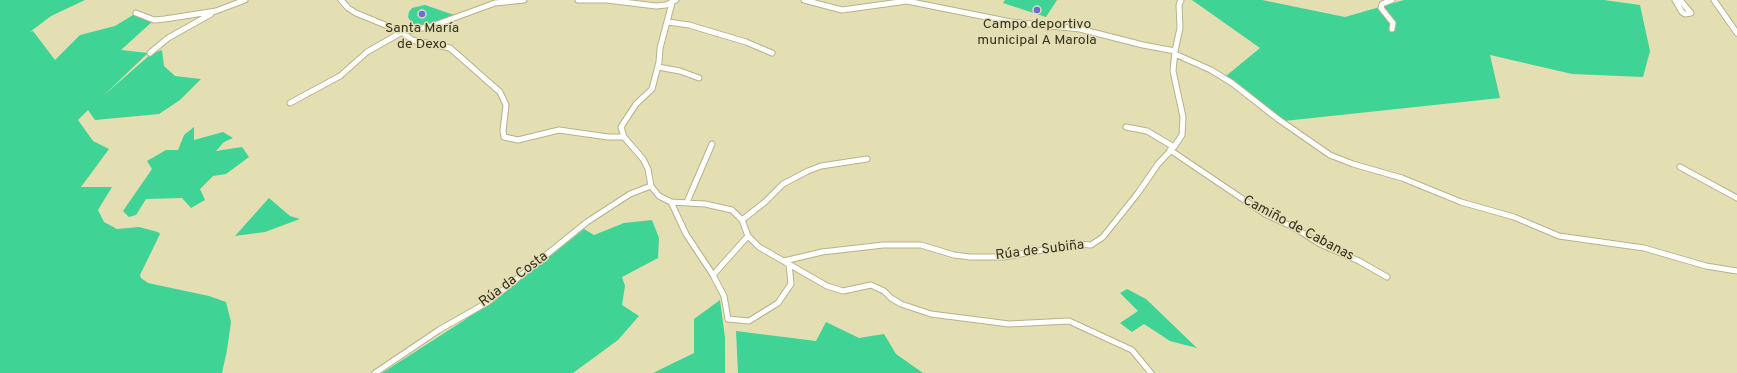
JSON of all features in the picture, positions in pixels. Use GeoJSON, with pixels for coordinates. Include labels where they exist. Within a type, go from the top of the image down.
{"type":"FeatureCollection","features":[{"type":"Feature","properties":{"kind":"street"},"geometry":{"type":"LineString","coordinates":[[150,53],[168,38],[216,11],[245,0]]}},
{"type":"Feature","properties":{"kind":"street"},"geometry":{"type":"LineString","coordinates":[[341,0],[356,13],[402,32],[412,40],[450,48],[485,77],[500,92],[506,105],[503,131],[504,137],[518,140],[559,130],[608,138],[624,137]]}},
{"type":"Feature","properties":{"kind":"street"},"geometry":{"type":"LineString","coordinates":[[290,103],[340,76],[367,52],[402,32],[432,26],[495,3],[524,0]]}},
{"type":"Feature","properties":{"kind":"street"},"geometry":{"type":"LineString","coordinates":[[578,0],[608,0],[656,6],[674,1]]}},
{"type":"Feature","properties":{"kind":"street"},"geometry":{"type":"LineString","coordinates":[[804,0],[842,10],[907,1],[1011,22],[1080,29],[1175,52],[1211,70],[1232,83],[1278,119],[1330,155],[1353,164],[1402,178],[1461,202],[1514,217],[1559,236],[1644,248],[1706,266],[1737,271]]}},
{"type":"Feature","properties":{"kind":"street","name":"Rúa de Subiña"},"geometry":{"type":"LineString","coordinates":[[786,263],[822,252],[883,245],[921,245],[954,255],[970,257],[1004,257],[1076,244],[1091,245],[1103,237],[1138,193],[1158,164],[1182,135],[1183,117],[1173,71],[1180,28],[1179,5],[1181,0]]}},
{"type":"Feature","properties":{"kind":"street"},"geometry":{"type":"LineString","coordinates":[[1392,0],[1382,4],[1381,8],[1393,23],[1392,29]]}},
{"type":"Feature","properties":{"kind":"street"},"geometry":{"type":"LineString","coordinates":[[1674,0],[1682,12],[1691,14],[1680,0]]}},
{"type":"Feature","properties":{"kind":"street"},"geometry":{"type":"LineString","coordinates":[[1714,0],[1737,33]]}},
{"type":"Feature","properties":{"kind":"street"},"geometry":{"type":"LineString","coordinates":[[674,1],[660,48],[658,67],[652,89],[636,104],[621,127],[624,137],[643,159],[648,168],[651,186],[660,196],[671,202],[687,202],[732,210],[742,220],[748,236],[759,246],[827,286],[844,291],[871,285],[884,291],[891,298],[901,304],[932,314],[1009,324],[1069,321],[1132,350],[1151,373]]}},
{"type":"Feature","properties":{"kind":"street"},"geometry":{"type":"LineString","coordinates":[[136,13],[155,20],[216,11]]}},
{"type":"Feature","properties":{"kind":"street"},"geometry":{"type":"LineString","coordinates":[[668,22],[690,25],[746,42],[772,53]]}},
{"type":"Feature","properties":{"kind":"street"},"geometry":{"type":"LineString","coordinates":[[658,67],[680,71],[699,78]]}},
{"type":"Feature","properties":{"kind":"street","name":"Camiño de Cabanas"},"geometry":{"type":"LineString","coordinates":[[1126,127],[1147,131],[1265,214],[1295,228],[1320,244],[1387,277]]}},
{"type":"Feature","properties":{"kind":"street"},"geometry":{"type":"LineString","coordinates":[[687,202],[712,144]]}},
{"type":"Feature","properties":{"kind":"street"},"geometry":{"type":"LineString","coordinates":[[742,220],[765,202],[783,184],[808,171],[821,166],[866,159]]}},
{"type":"Feature","properties":{"kind":"street"},"geometry":{"type":"LineString","coordinates":[[1680,167],[1737,198]]}},
{"type":"Feature","properties":{"kind":"street","name":"Rúa da Costa"},"geometry":{"type":"LineString","coordinates":[[375,373],[439,330],[488,302],[587,222],[630,194],[651,186]]}},
{"type":"Feature","properties":{"kind":"street"},"geometry":{"type":"LineString","coordinates":[[671,202],[686,234],[713,275],[724,296],[728,319],[749,321],[778,303],[791,284],[786,263]]}},
{"type":"Feature","properties":{"kind":"street"},"geometry":{"type":"LineString","coordinates":[[713,275],[748,236]]}},
{"type":"Feature","properties":{"kind":"green space"},"geometry":{"type":"Polygon","coordinates":[[[0,0],[85,0],[51,16],[30,32],[33,31],[55,60],[80,35],[115,26],[133,15],[153,21],[121,50],[148,53],[103,96],[151,54],[162,50],[164,66],[175,76],[201,79],[180,100],[159,114],[95,120],[88,110],[78,120],[93,141],[109,149],[81,187],[112,187],[98,210],[104,222],[117,229],[139,227],[158,232],[160,234],[140,275],[141,278],[148,283],[209,296],[226,302],[231,322],[222,373],[0,373],[0,0]]]}},
{"type":"Feature","properties":{"kind":"green space","name":"Campo deportivo municipal A Marola"},"geometry":{"type":"Polygon","coordinates":[[[1005,0],[1057,0],[1046,17],[1003,3],[1005,0]]]}},
{"type":"Feature","properties":{"kind":"green space"},"geometry":{"type":"Polygon","coordinates":[[[1192,0],[1262,0],[1345,17],[1404,0],[1604,0],[1640,5],[1650,51],[1643,77],[1572,74],[1490,55],[1500,98],[1284,121],[1226,76],[1260,48],[1192,0]]]}},
{"type":"Feature","properties":{"kind":"green space"},"geometry":{"type":"Polygon","coordinates":[[[425,5],[454,15],[426,26],[412,24],[408,17],[409,12],[412,8],[425,5]]]}},
{"type":"Feature","properties":{"kind":"green space"},"geometry":{"type":"Polygon","coordinates":[[[194,127],[194,140],[223,132],[233,138],[224,142],[216,151],[242,147],[249,157],[226,174],[213,176],[200,189],[205,200],[191,208],[182,198],[146,199],[136,215],[129,217],[123,211],[152,169],[147,161],[166,150],[178,150],[184,135],[194,127]]]}},
{"type":"Feature","properties":{"kind":"green space"},"geometry":{"type":"Polygon","coordinates":[[[269,198],[290,216],[300,219],[265,232],[235,236],[269,198]]]}},
{"type":"Feature","properties":{"kind":"green space"},"geometry":{"type":"Polygon","coordinates":[[[652,220],[659,238],[658,258],[622,277],[625,286],[622,305],[639,316],[618,340],[573,373],[382,373],[463,321],[514,285],[584,229],[594,235],[624,223],[652,220]]]}},
{"type":"Feature","properties":{"kind":"green space"},"geometry":{"type":"Polygon","coordinates":[[[1127,289],[1146,299],[1197,348],[1170,341],[1144,324],[1132,332],[1120,323],[1138,311],[1120,293],[1127,289]]]}},
{"type":"Feature","properties":{"kind":"green space"},"geometry":{"type":"Polygon","coordinates":[[[720,300],[725,338],[725,373],[653,373],[694,353],[694,319],[720,300]]]}},
{"type":"Feature","properties":{"kind":"green space"},"geometry":{"type":"Polygon","coordinates":[[[826,322],[859,338],[884,334],[896,354],[923,373],[738,373],[736,331],[816,341],[826,322]]]}},
{"type":"Feature","properties":{"kind":"place","name":"Campo deportivo municipal A Marola"},"geometry":{"type":"Point","coordinates":[1037,10]}},
{"type":"Feature","properties":{"kind":"place","name":"Santa María de Dexo"},"geometry":{"type":"Point","coordinates":[422,14]}}]}
